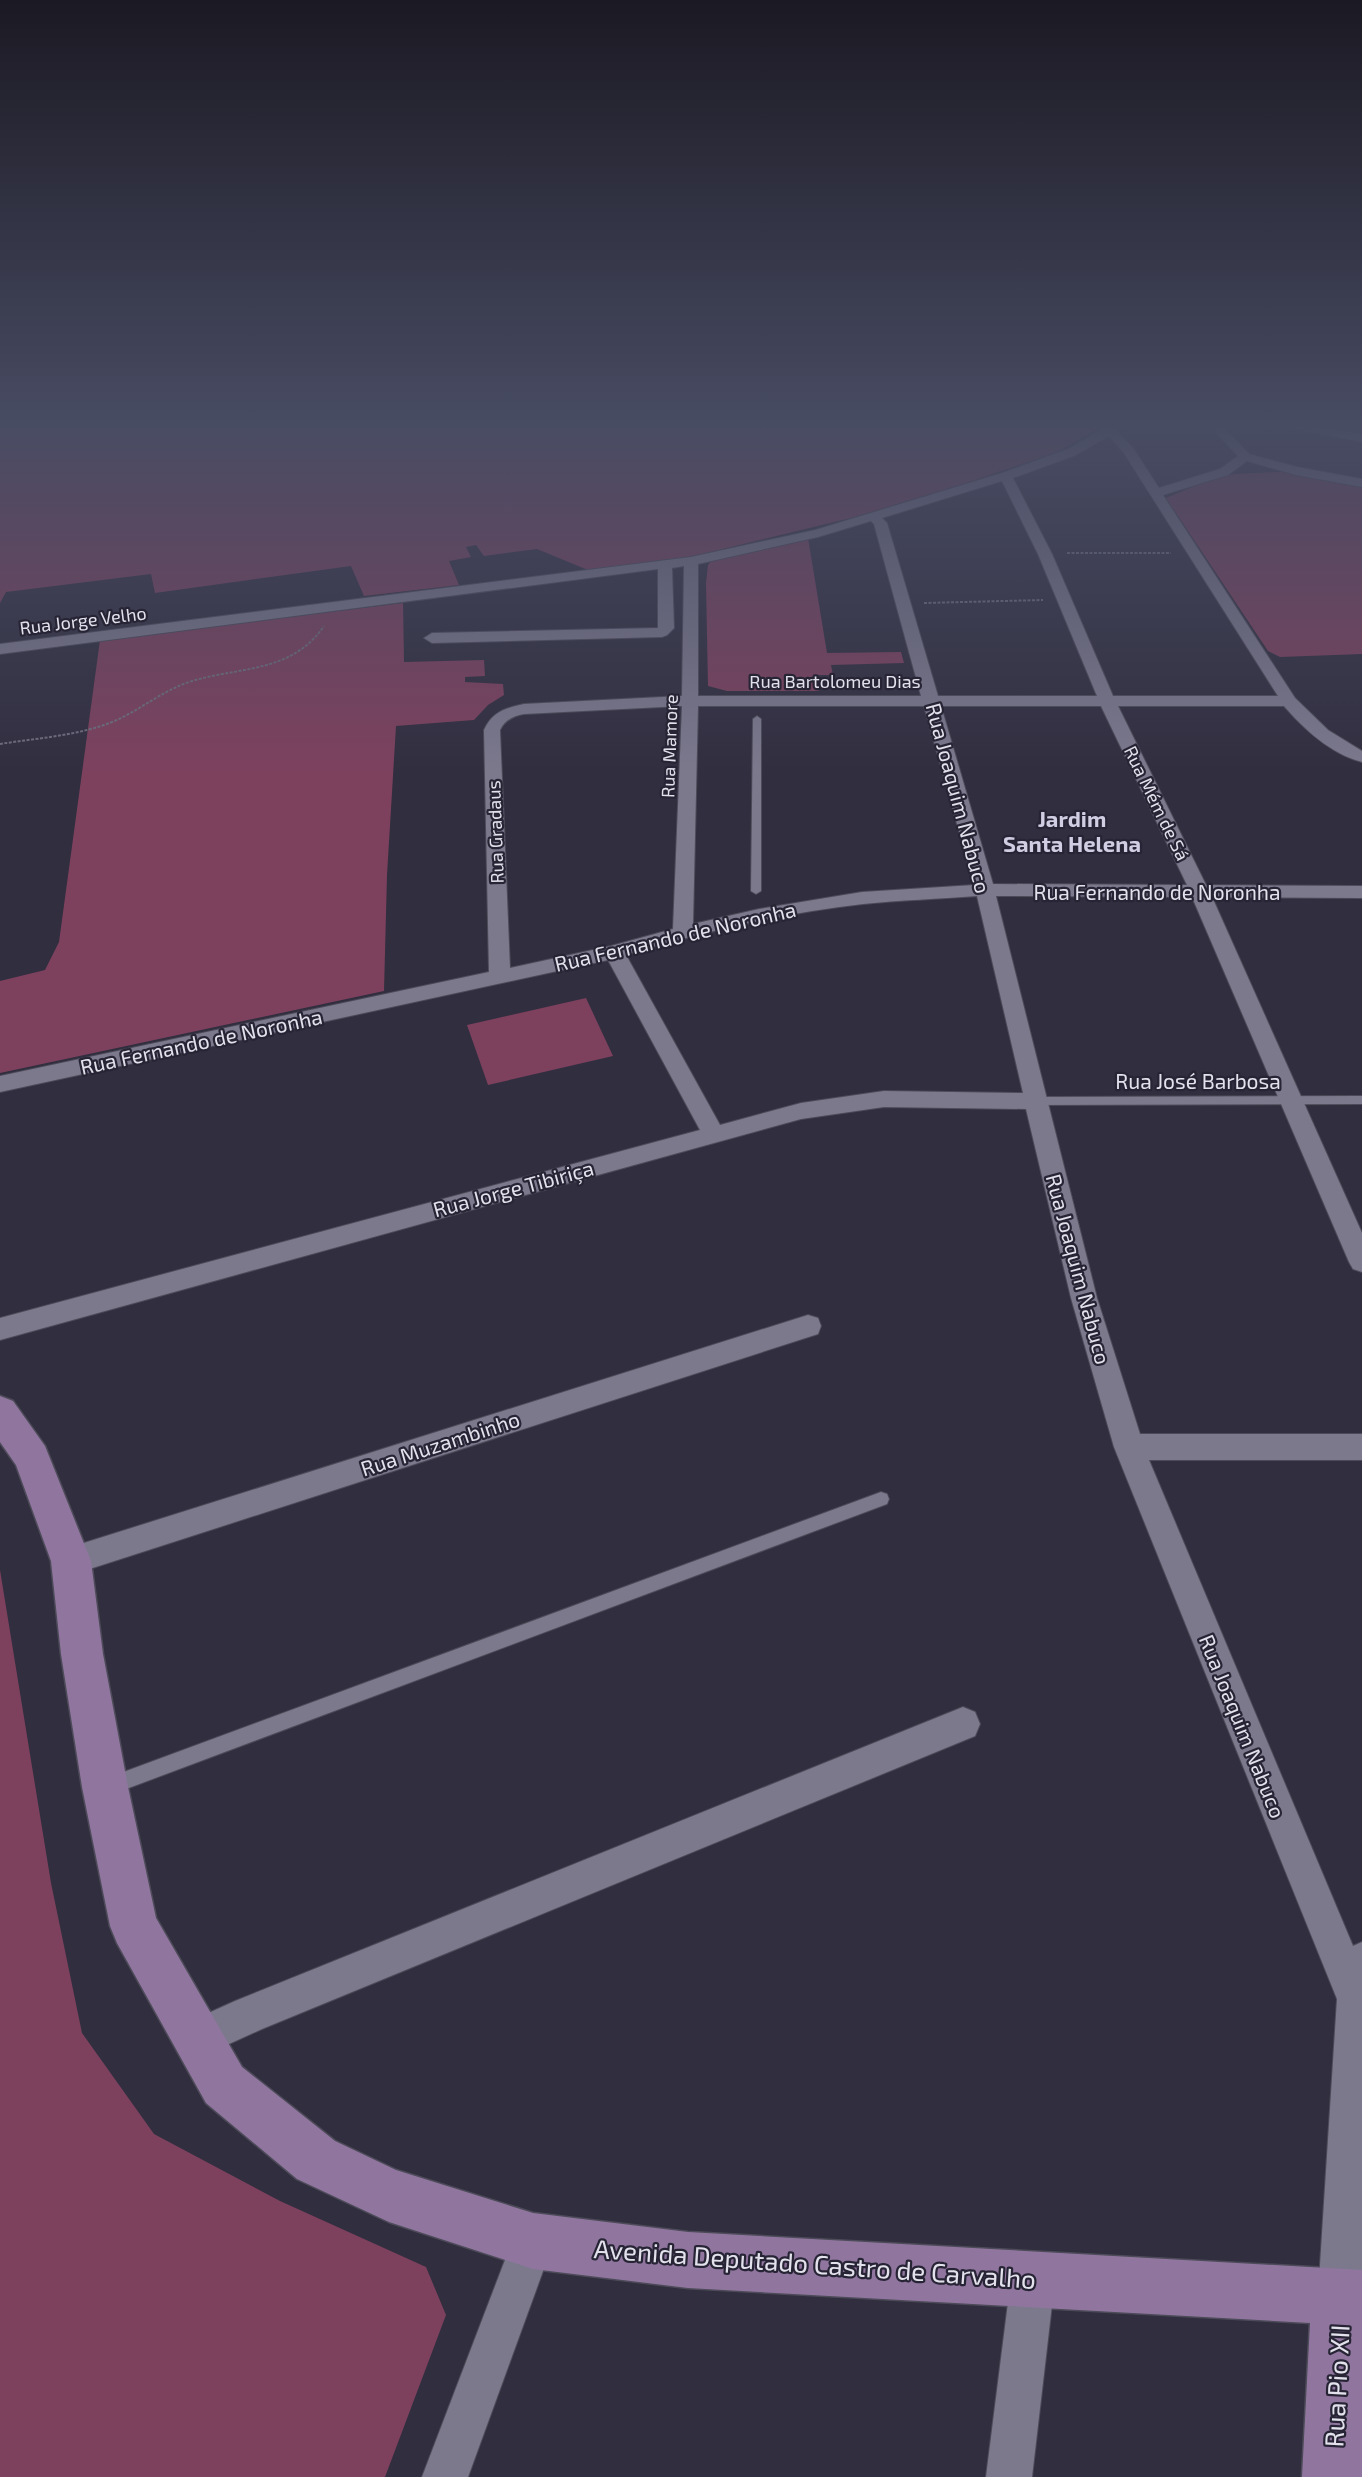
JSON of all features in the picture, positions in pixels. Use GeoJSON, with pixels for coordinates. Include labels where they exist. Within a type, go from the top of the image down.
{"type":"FeatureCollection","features":[{"type":"Feature","properties":{"kind":"main road","name":"Avenida Deputado Castro de Carvalho"},"geometry":{"type":"LineString","coordinates":[[0,1412],[32,1458],[71,1561],[82,1654],[105,1788],[134,1926],[224,2085],[316,2160],[389,2195],[533,2241],[688,2260],[1351,2297]]}},
{"type":"Feature","properties":{"kind":"main road","name":"Rua Pio XII"},"geometry":{"type":"LineString","coordinates":[[1332,2477],[1351,2297]]}},
{"type":"Feature","properties":{"kind":"street","name":"Rua Jorge Velho"},"geometry":{"type":"LineString","coordinates":[[0,650],[665,565],[779,542]]}},
{"type":"Feature","properties":{"kind":"street","name":"Rua Joaquim Nabuco"},"geometry":{"type":"LineString","coordinates":[[885,542],[985,890],[1084,1298],[1129,1447],[1359,1980]]}},
{"type":"Feature","properties":{"kind":"street","name":"Rua Mém de Sá"},"geometry":{"type":"LineString","coordinates":[[1039,542],[1107,701],[1199,890],[1362,1262]]}},
{"type":"Feature","properties":{"kind":"street"},"geometry":{"type":"LineString","coordinates":[[1185,542],[1289,701],[1309,724],[1362,758]]}},
{"type":"Feature","properties":{"kind":"street","name":"Rua Mamore"},"geometry":{"type":"LineString","coordinates":[[683,932],[690,701],[691,561]]}},
{"type":"Feature","properties":{"kind":"street"},"geometry":{"type":"LineString","coordinates":[[432,638],[662,632],[666,628],[665,565]]}},
{"type":"Feature","properties":{"kind":"street","name":"Rua Bartolomeu Dias"},"geometry":{"type":"LineString","coordinates":[[524,709],[690,701],[1289,701]]}},
{"type":"Feature","properties":{"kind":"street","name":"Rua Gradaus"},"geometry":{"type":"LineString","coordinates":[[500,976],[492,730],[501,716],[524,709]]}},
{"type":"Feature","properties":{"kind":"street","name":"Rua Fernando de Noronha"},"geometry":{"type":"LineString","coordinates":[[0,1084],[614,952],[683,932],[818,904],[862,898],[985,890],[1362,892]]}},
{"type":"Feature","properties":{"kind":"street"},"geometry":{"type":"LineString","coordinates":[[614,952],[713,1133]]}},
{"type":"Feature","properties":{"kind":"street","name":"Rua Jorge Tibiriça"},"geometry":{"type":"LineString","coordinates":[[0,1329],[713,1133],[801,1111],[884,1099],[1035,1101]]}},
{"type":"Feature","properties":{"kind":"street","name":"Rua Muzambinho"},"geometry":{"type":"LineString","coordinates":[[71,1561],[808,1326]]}},
{"type":"Feature","properties":{"kind":"street"},"geometry":{"type":"LineString","coordinates":[[1129,1447],[1362,1447]]}},
{"type":"Feature","properties":{"kind":"street"},"geometry":{"type":"LineString","coordinates":[[196,2039],[260,2010],[963,1724]]}},
{"type":"Feature","properties":{"kind":"street"},"geometry":{"type":"LineString","coordinates":[[1351,2297],[1359,1980]]}},
{"type":"Feature","properties":{"kind":"street"},"geometry":{"type":"LineString","coordinates":[[445,2477],[533,2241]]}},
{"type":"Feature","properties":{"kind":"street"},"geometry":{"type":"LineString","coordinates":[[1009,2477],[1033,2279]]}},
{"type":"Feature","properties":{"kind":"lane"},"geometry":{"type":"LineString","coordinates":[[756,891],[757,719]]}},
{"type":"Feature","properties":{"kind":"lane","name":"Rua José Barbosa"},"geometry":{"type":"LineString","coordinates":[[1035,1101],[1362,1100]]}},
{"type":"Feature","properties":{"kind":"lane"},"geometry":{"type":"LineString","coordinates":[[105,1788],[881,1499]]}},
{"type":"Feature","properties":{"kind":"path"},"geometry":{"type":"LineString","coordinates":[[1045,554],[1192,553]]}},
{"type":"Feature","properties":{"kind":"path"},"geometry":{"type":"LineString","coordinates":[[903,604],[1065,600]]}},
{"type":"Feature","properties":{"kind":"path"},"geometry":{"type":"LineString","coordinates":[[0,744],[111,722],[187,683],[284,660],[299,653],[318,639],[333,606]]}},
{"type":"Feature","properties":{"kind":"shaded area"},"geometry":{"type":"Polygon","coordinates":[[[0,542],[754,542],[690,557],[588,570],[537,549],[484,556],[476,545],[466,547],[471,557],[449,561],[459,585],[364,596],[351,566],[155,593],[151,574],[6,592],[0,603],[0,542]]]}},
{"type":"Feature","properties":{"kind":"shaded area"},"geometry":{"type":"Polygon","coordinates":[[[792,542],[809,542],[827,653],[901,652],[904,663],[831,665],[833,675],[816,675],[819,691],[727,691],[708,686],[706,583],[708,565],[712,560],[792,542]]]}},
{"type":"Feature","properties":{"kind":"shaded area"},"geometry":{"type":"Polygon","coordinates":[[[1195,542],[1362,542],[1362,654],[1280,657],[1268,651],[1195,542]]]}},
{"type":"Feature","properties":{"kind":"shaded area"},"geometry":{"type":"Polygon","coordinates":[[[403,603],[404,662],[484,660],[485,676],[465,677],[465,682],[503,684],[504,695],[488,705],[474,720],[396,726],[387,875],[384,991],[0,1073],[0,981],[45,970],[59,942],[100,640],[403,603]]]}},
{"type":"Feature","properties":{"kind":"shaded area"},"geometry":{"type":"Polygon","coordinates":[[[586,998],[613,1056],[488,1085],[467,1025],[586,998]]]}},
{"type":"Feature","properties":{"kind":"shaded area"},"geometry":{"type":"Polygon","coordinates":[[[0,1570],[51,1883],[82,2033],[154,2134],[280,2201],[426,2267],[446,2315],[385,2477],[0,2477],[0,1570]]]}},
{"type":"Feature","properties":{"kind":"district","name":"Jardim Santa Helena"},"geometry":{"type":"Point","coordinates":[1072,830]}}]}
